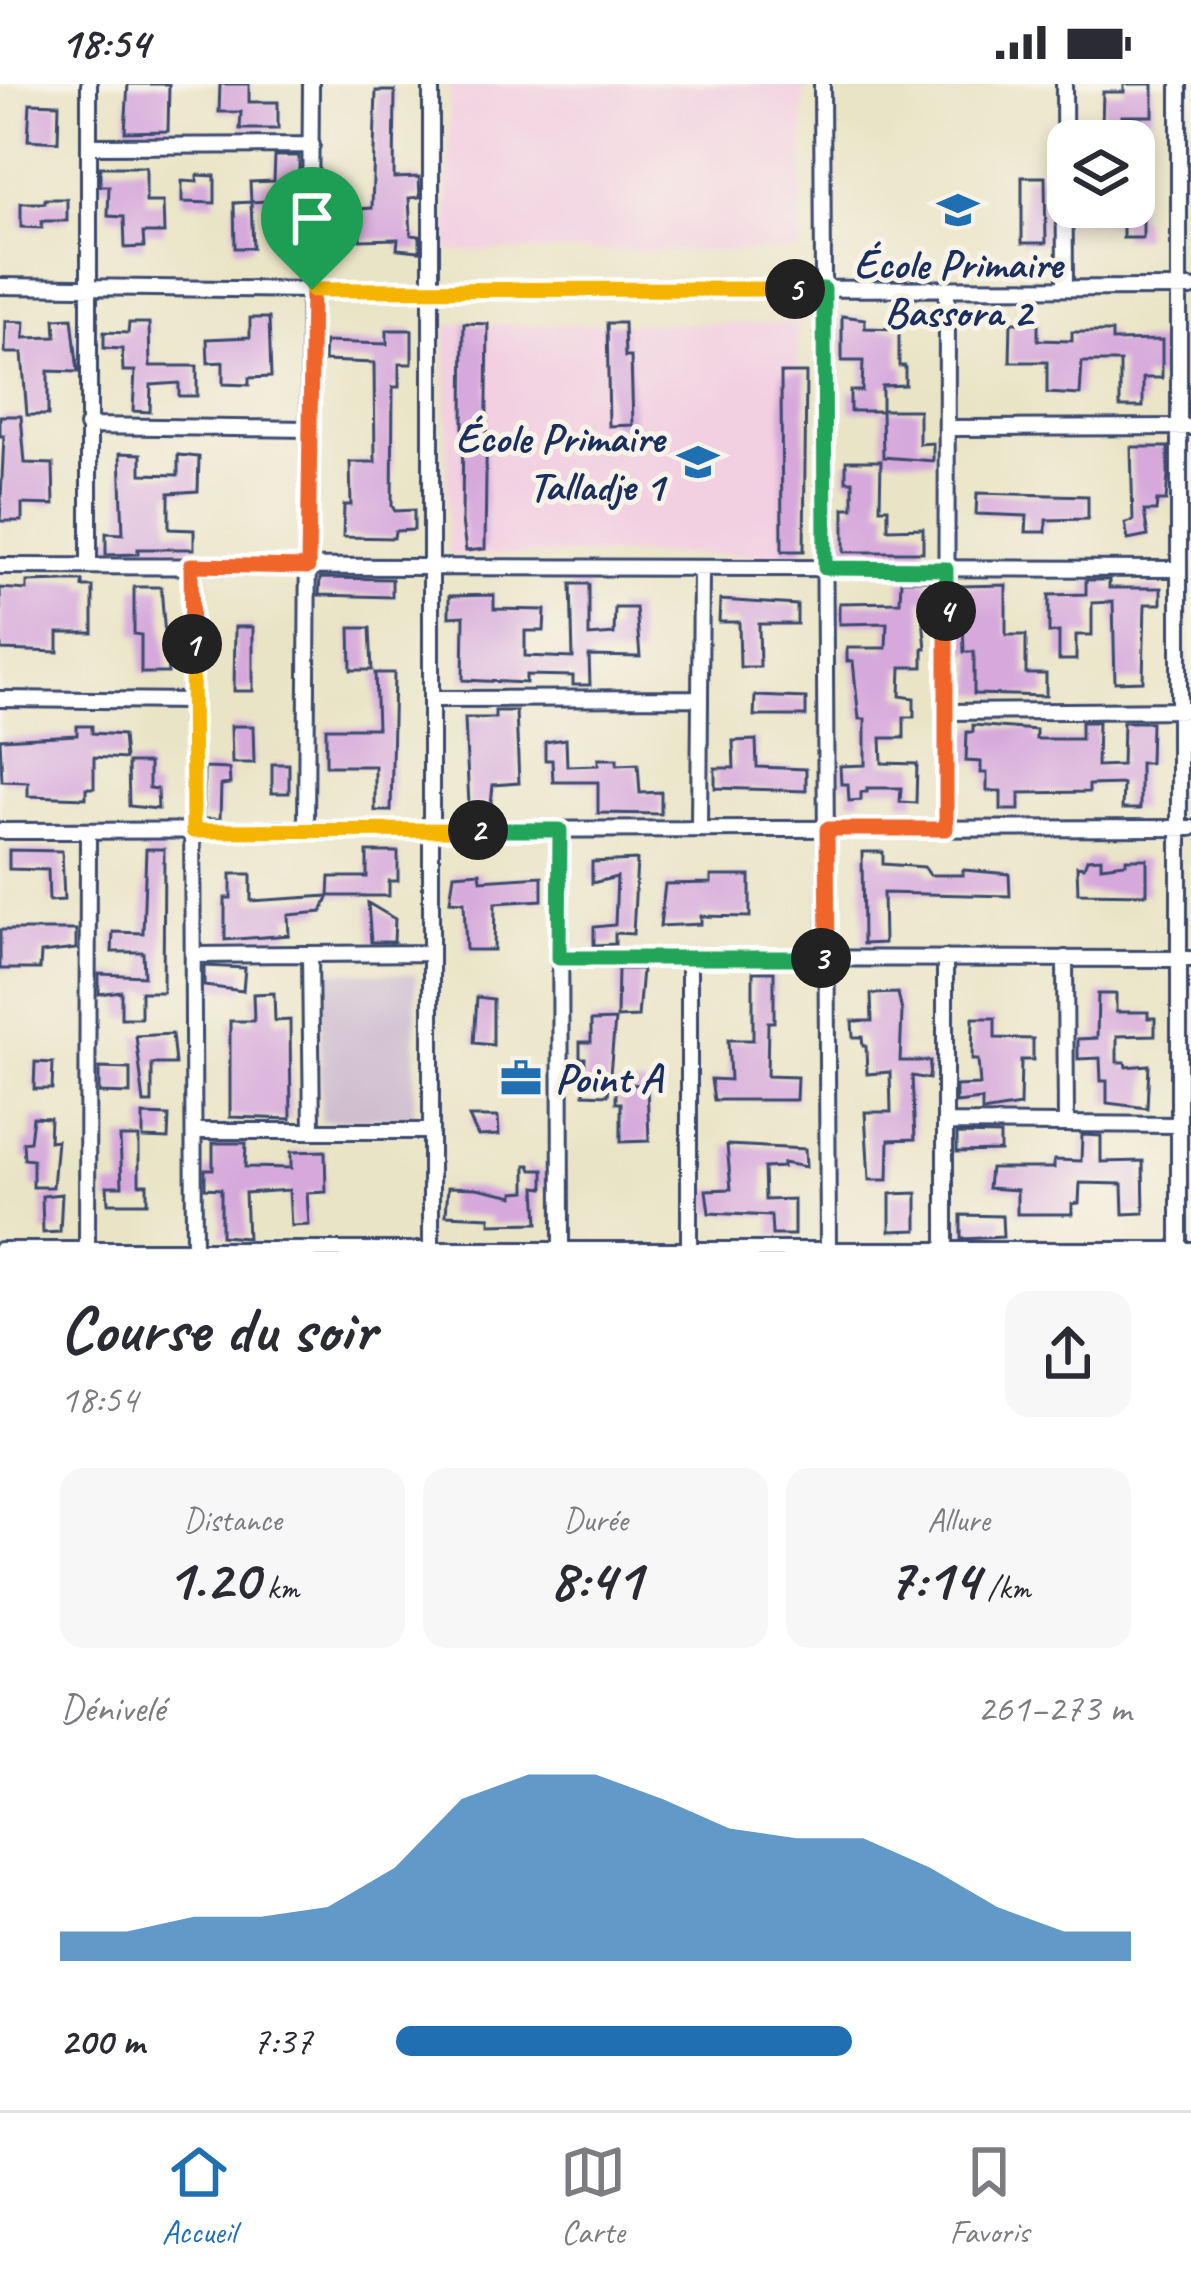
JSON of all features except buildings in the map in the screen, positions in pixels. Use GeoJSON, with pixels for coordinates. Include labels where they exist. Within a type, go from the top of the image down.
{"type":"FeatureCollection","features":[{"type":"Feature","properties":{"kind":"street"},"geometry":{"type":"LineString","coordinates":[[88,566],[89,84]]}},
{"type":"Feature","properties":{"kind":"street"},"geometry":{"type":"LineString","coordinates":[[306,830],[310,84]]}},
{"type":"Feature","properties":{"kind":"street"},"geometry":{"type":"LineString","coordinates":[[431,84],[431,1251]]}},
{"type":"Feature","properties":{"kind":"street"},"geometry":{"type":"LineString","coordinates":[[823,84],[828,1251]]}},
{"type":"Feature","properties":{"kind":"street"},"geometry":{"type":"LineString","coordinates":[[1064,84],[1064,288]]}},
{"type":"Feature","properties":{"kind":"street"},"geometry":{"type":"LineString","coordinates":[[0,1250],[1183,1251],[1179,1125],[1185,710],[1179,569],[1185,288],[1179,84]]}},
{"type":"Feature","properties":{"kind":"street"},"geometry":{"type":"LineString","coordinates":[[88,146],[312,145]]}},
{"type":"Feature","properties":{"kind":"street"},"geometry":{"type":"LineString","coordinates":[[0,286],[1185,288]]}},
{"type":"Feature","properties":{"kind":"street"},"geometry":{"type":"LineString","coordinates":[[946,829],[947,288]]}},
{"type":"Feature","properties":{"kind":"street"},"geometry":{"type":"LineString","coordinates":[[87,426],[309,429]]}},
{"type":"Feature","properties":{"kind":"street"},"geometry":{"type":"LineString","coordinates":[[947,428],[1185,428]]}},
{"type":"Feature","properties":{"kind":"street"},"geometry":{"type":"LineString","coordinates":[[191,565],[194,1252]]}},
{"type":"Feature","properties":{"kind":"street"},"geometry":{"type":"LineString","coordinates":[[0,566],[1179,569]]}},
{"type":"Feature","properties":{"kind":"street"},"geometry":{"type":"LineString","coordinates":[[699,829],[700,569]]}},
{"type":"Feature","properties":{"kind":"street"},"geometry":{"type":"LineString","coordinates":[[431,699],[699,698]]}},
{"type":"Feature","properties":{"kind":"street"},"geometry":{"type":"LineString","coordinates":[[0,699],[192,701]]}},
{"type":"Feature","properties":{"kind":"street"},"geometry":{"type":"LineString","coordinates":[[946,712],[1185,710]]}},
{"type":"Feature","properties":{"kind":"street"},"geometry":{"type":"LineString","coordinates":[[0,831],[1185,828]]}},
{"type":"Feature","properties":{"kind":"street"},"geometry":{"type":"LineString","coordinates":[[552,1250],[560,830]]}},
{"type":"Feature","properties":{"kind":"street"},"geometry":{"type":"LineString","coordinates":[[87,1251],[88,831]]}},
{"type":"Feature","properties":{"kind":"street"},"geometry":{"type":"LineString","coordinates":[[194,955],[431,953]]}},
{"type":"Feature","properties":{"kind":"street"},"geometry":{"type":"LineString","coordinates":[[310,954],[312,1131]]}},
{"type":"Feature","properties":{"kind":"street"},"geometry":{"type":"LineString","coordinates":[[559,958],[1185,959]]}},
{"type":"Feature","properties":{"kind":"street"},"geometry":{"type":"LineString","coordinates":[[689,958],[697,1250]]}},
{"type":"Feature","properties":{"kind":"street"},"geometry":{"type":"LineString","coordinates":[[945,958],[945,1251]]}},
{"type":"Feature","properties":{"kind":"street"},"geometry":{"type":"LineString","coordinates":[[1064,958],[1066,1124]]}},
{"type":"Feature","properties":{"kind":"street"},"geometry":{"type":"LineString","coordinates":[[945,1123],[1179,1125]]}},
{"type":"Feature","properties":{"kind":"street"},"geometry":{"type":"LineString","coordinates":[[194,1131],[431,1131]]}},
{"type":"Feature","properties":{"kind":"shaded area"},"geometry":{"type":"Polygon","coordinates":[[[449,84],[804,84],[801,251],[448,251],[449,84]]]}},
{"type":"Feature","properties":{"kind":"shaded area"},"geometry":{"type":"Polygon","coordinates":[[[797,323],[803,555],[448,555],[446,325],[797,323]]]}},
{"type":"Feature","properties":{"kind":"shaded area"},"geometry":{"type":"Polygon","coordinates":[[[321,970],[416,975],[414,1117],[321,1121],[321,970]]]}},
{"type":"Feature","properties":{"kind":"place","name":"École Primaire Bassora 2"},"geometry":{"type":"Point","coordinates":[958,210]}},
{"type":"Feature","properties":{"kind":"place","name":"École Primaire Talladje 1"},"geometry":{"type":"Point","coordinates":[698,462]}},
{"type":"Feature","properties":{"kind":"place","name":"Point A"},"geometry":{"type":"Point","coordinates":[521,1078]}},
{"type":"Feature","properties":{"kind":"route"},"geometry":{"type":"LineString","coordinates":[[824,289],[825,568],[946,569],[946,829],[827,829],[828,958],[559,958],[560,830],[193,831],[191,565],[308,567],[312,290],[824,289]]}}]}
